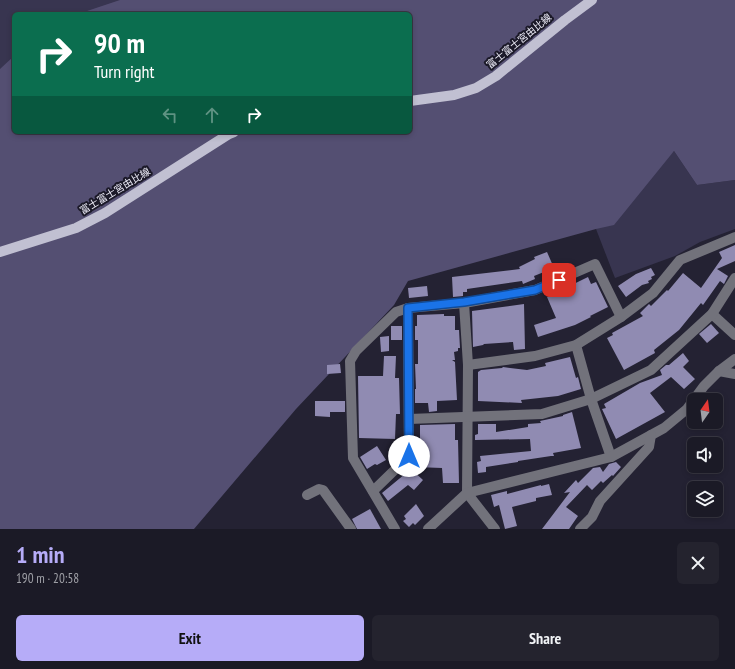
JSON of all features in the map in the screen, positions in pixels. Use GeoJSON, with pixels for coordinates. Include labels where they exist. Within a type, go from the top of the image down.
{"type":"FeatureCollection","features":[{"type":"Feature","properties":{"kind":"main road","name":"富士富士宮由比線"},"geometry":{"type":"LineString","coordinates":[[412,101],[454,95],[476,88],[496,76],[592,0]]}},
{"type":"Feature","properties":{"kind":"main road","name":"富士富士宮由比線"},"geometry":{"type":"LineString","coordinates":[[0,252],[76,228],[105,213],[228,134]]}},
{"type":"Feature","properties":{"kind":"street"},"geometry":{"type":"LineString","coordinates":[[468,365],[535,356],[576,345],[621,317],[653,293],[680,260],[735,237]]}},
{"type":"Feature","properties":{"kind":"street"},"geometry":{"type":"LineString","coordinates":[[395,529],[353,458],[350,361],[356,351],[396,312],[408,308],[464,302],[535,290],[594,264],[621,317]]}},
{"type":"Feature","properties":{"kind":"street"},"geometry":{"type":"LineString","coordinates":[[409,419],[542,414],[591,399],[651,370],[712,314],[735,278]]}},
{"type":"Feature","properties":{"kind":"street"},"geometry":{"type":"LineString","coordinates":[[464,302],[468,365],[468,493],[495,529]]}},
{"type":"Feature","properties":{"kind":"street"},"geometry":{"type":"LineString","coordinates":[[373,491],[409,456],[408,308]]}},
{"type":"Feature","properties":{"kind":"street"},"geometry":{"type":"LineString","coordinates":[[712,314],[735,335]]}},
{"type":"Feature","properties":{"kind":"street"},"geometry":{"type":"LineString","coordinates":[[576,345],[591,399],[611,457]]}},
{"type":"Feature","properties":{"kind":"street"},"geometry":{"type":"LineString","coordinates":[[428,529],[468,493],[611,457],[664,428],[687,408],[704,386],[720,371],[735,360]]}},
{"type":"Feature","properties":{"kind":"street"},"geometry":{"type":"LineString","coordinates":[[720,371],[735,374]]}},
{"type":"Feature","properties":{"kind":"street"},"geometry":{"type":"LineString","coordinates":[[580,529],[592,517],[600,500],[648,447],[651,435]]}},
{"type":"Feature","properties":{"kind":"street"},"geometry":{"type":"LineString","coordinates":[[307,495],[319,489],[323,490],[351,529]]}},
{"type":"Feature","properties":{"kind":"shaded area"},"geometry":{"type":"Polygon","coordinates":[[[0,0],[134,0],[112,12],[12,12],[12,64],[0,71],[0,0]]]}},
{"type":"Feature","properties":{"kind":"shaded area"},"geometry":{"type":"Polygon","coordinates":[[[120,0],[735,0],[735,180],[697,185],[674,151],[614,225],[408,281],[394,305],[296,409],[194,529],[0,529],[0,69],[12,58],[12,134],[412,134],[412,12],[84,12],[120,0]]]}},
{"type":"Feature","properties":{"kind":"shaded area"},"geometry":{"type":"Polygon","coordinates":[[[674,151],[697,185],[735,180],[735,229],[700,242],[675,256],[615,278],[596,229],[674,151]]]}},
{"type":"Feature","properties":{"kind":"building"},"geometry":{"type":"Polygon","coordinates":[[[735,245],[735,261],[717,269],[728,276],[724,284],[720,281],[703,305],[701,303],[679,330],[654,350],[655,353],[624,370],[607,338],[613,335],[612,333],[643,316],[640,313],[649,304],[651,306],[667,290],[668,291],[683,273],[701,288],[722,258],[719,252],[735,245]]]}},
{"type":"Feature","properties":{"kind":"building"},"geometry":{"type":"Polygon","coordinates":[[[547,252],[554,268],[534,276],[535,279],[523,284],[522,281],[467,289],[467,292],[463,292],[463,296],[453,297],[452,277],[520,269],[519,267],[535,259],[534,257],[547,252]]]}},
{"type":"Feature","properties":{"kind":"building"},"geometry":{"type":"Polygon","coordinates":[[[651,268],[655,275],[648,281],[649,283],[642,285],[626,297],[618,286],[636,274],[651,268]]]}},
{"type":"Feature","properties":{"kind":"building"},"geometry":{"type":"Polygon","coordinates":[[[588,277],[591,284],[596,282],[608,307],[575,325],[538,337],[534,325],[556,318],[547,297],[588,277]]]}},
{"type":"Feature","properties":{"kind":"building"},"geometry":{"type":"Polygon","coordinates":[[[427,286],[428,296],[409,298],[408,288],[427,286]]]}},
{"type":"Feature","properties":{"kind":"building"},"geometry":{"type":"Polygon","coordinates":[[[524,304],[525,349],[514,350],[513,342],[484,344],[473,347],[472,311],[524,304]]]}},
{"type":"Feature","properties":{"kind":"building"},"geometry":{"type":"Polygon","coordinates":[[[444,314],[444,316],[455,316],[455,330],[459,330],[460,348],[458,348],[458,351],[454,352],[455,360],[452,360],[455,362],[457,400],[437,401],[437,411],[429,412],[428,403],[415,403],[415,364],[418,364],[418,340],[415,340],[415,326],[417,326],[417,315],[444,314]]]}},
{"type":"Feature","properties":{"kind":"building"},"geometry":{"type":"Polygon","coordinates":[[[711,324],[719,333],[707,343],[699,334],[711,324]]]}},
{"type":"Feature","properties":{"kind":"building"},"geometry":{"type":"Polygon","coordinates":[[[391,326],[402,326],[402,340],[391,340],[391,326]]]}},
{"type":"Feature","properties":{"kind":"building"},"geometry":{"type":"Polygon","coordinates":[[[389,336],[389,351],[381,352],[380,337],[389,336]]]}},
{"type":"Feature","properties":{"kind":"building"},"geometry":{"type":"Polygon","coordinates":[[[683,353],[689,361],[683,367],[695,379],[684,389],[671,377],[650,393],[665,412],[616,439],[602,409],[606,408],[604,404],[640,383],[662,375],[660,370],[666,365],[669,365],[683,353]]]}},
{"type":"Feature","properties":{"kind":"building"},"geometry":{"type":"Polygon","coordinates":[[[384,356],[396,356],[395,378],[399,378],[400,414],[396,414],[395,439],[359,438],[358,376],[383,376],[384,356]]]}},
{"type":"Feature","properties":{"kind":"building"},"geometry":{"type":"Polygon","coordinates":[[[570,357],[581,389],[558,396],[521,400],[522,403],[478,401],[478,372],[481,370],[503,367],[527,370],[546,366],[545,363],[570,357]]]}},
{"type":"Feature","properties":{"kind":"building"},"geometry":{"type":"Polygon","coordinates":[[[340,364],[341,373],[327,374],[327,365],[340,364]]]}},
{"type":"Feature","properties":{"kind":"building"},"geometry":{"type":"Polygon","coordinates":[[[315,401],[345,401],[345,412],[330,412],[330,417],[315,416],[315,401]]]}},
{"type":"Feature","properties":{"kind":"building"},"geometry":{"type":"Polygon","coordinates":[[[572,412],[581,448],[553,453],[554,456],[486,467],[486,472],[478,473],[477,462],[481,461],[480,456],[531,451],[530,439],[475,440],[475,435],[478,434],[478,424],[496,424],[496,432],[528,427],[528,424],[541,423],[540,421],[563,416],[572,412]]]}},
{"type":"Feature","properties":{"kind":"building"},"geometry":{"type":"Polygon","coordinates":[[[455,424],[455,440],[458,440],[459,483],[443,483],[442,468],[416,467],[416,447],[420,447],[420,425],[455,424]]]}},
{"type":"Feature","properties":{"kind":"building"},"geometry":{"type":"Polygon","coordinates":[[[377,446],[386,460],[367,469],[360,457],[377,446]]]}},
{"type":"Feature","properties":{"kind":"building"},"geometry":{"type":"Polygon","coordinates":[[[616,462],[621,467],[613,476],[612,475],[603,483],[601,481],[592,490],[587,485],[566,507],[578,516],[569,529],[542,529],[570,492],[564,493],[576,480],[578,483],[593,468],[600,467],[603,472],[609,464],[616,462]]]}},
{"type":"Feature","properties":{"kind":"building"},"geometry":{"type":"Polygon","coordinates":[[[411,469],[423,480],[414,490],[408,485],[388,501],[382,493],[411,469]]]}},
{"type":"Feature","properties":{"kind":"building"},"geometry":{"type":"Polygon","coordinates":[[[549,484],[552,495],[536,498],[536,501],[512,507],[517,526],[505,529],[499,505],[494,507],[491,495],[507,491],[507,494],[549,484]]]}},
{"type":"Feature","properties":{"kind":"building"},"geometry":{"type":"Polygon","coordinates":[[[416,504],[424,516],[415,525],[413,523],[409,527],[403,521],[406,519],[404,516],[416,504]]]}},
{"type":"Feature","properties":{"kind":"building"},"geometry":{"type":"Polygon","coordinates":[[[370,509],[381,529],[357,529],[352,519],[370,509]]]}},
{"type":"Feature","properties":{"kind":"route"},"geometry":{"type":"LineString","coordinates":[[409,456],[408,308],[464,302],[535,290],[559,280]]}}]}
